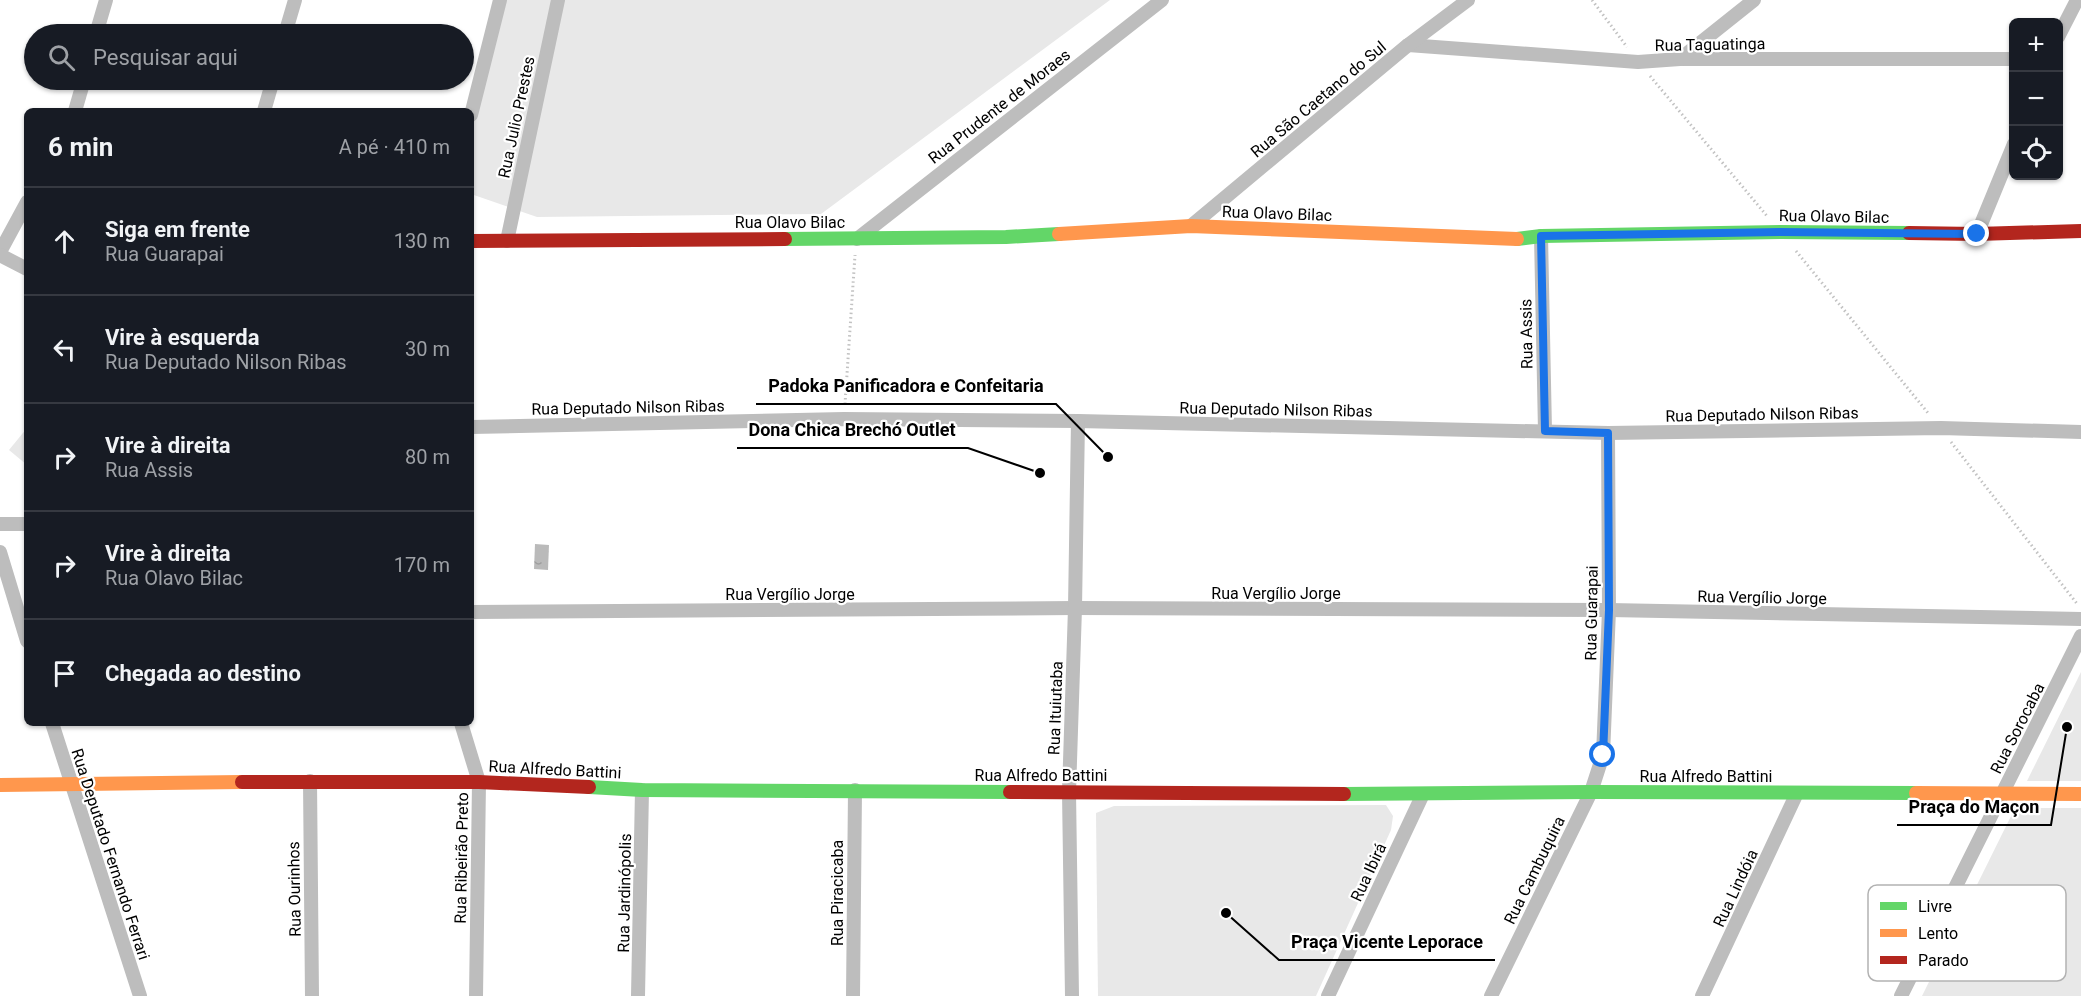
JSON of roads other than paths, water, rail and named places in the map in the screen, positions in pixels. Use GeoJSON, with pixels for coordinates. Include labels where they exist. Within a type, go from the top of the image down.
{"type":"FeatureCollection","features":[{"type":"Feature","properties":{"kind":"street"},"geometry":{"type":"LineString","coordinates":[[99,24],[106,0]]}},
{"type":"Feature","properties":{"kind":"street"},"geometry":{"type":"LineString","coordinates":[[288,24],[295,0]]}},
{"type":"Feature","properties":{"kind":"street"},"geometry":{"type":"LineString","coordinates":[[473,108],[500,0]]}},
{"type":"Feature","properties":{"kind":"street","name":"Rua Julio Prestes"},"geometry":{"type":"LineString","coordinates":[[507,241],[558,0]]}},
{"type":"Feature","properties":{"kind":"street","name":"Rua Prudente de Moraes"},"geometry":{"type":"LineString","coordinates":[[857,238],[1162,0]]}},
{"type":"Feature","properties":{"kind":"street","name":"Rua São Caetano do Sul"},"geometry":{"type":"LineString","coordinates":[[1191,226],[1408,45],[1468,0]]}},
{"type":"Feature","properties":{"kind":"street"},"geometry":{"type":"LineString","coordinates":[[1680,59],[1754,0]]}},
{"type":"Feature","properties":{"kind":"street"},"geometry":{"type":"LineString","coordinates":[[2063,27],[2077,0]]}},
{"type":"Feature","properties":{"kind":"street","name":"Rua Taguatinga"},"geometry":{"type":"LineString","coordinates":[[1408,45],[1638,62],[1680,59],[2009,59]]}},
{"type":"Feature","properties":{"kind":"street"},"geometry":{"type":"LineString","coordinates":[[76,108],[81,90]]}},
{"type":"Feature","properties":{"kind":"street"},"geometry":{"type":"LineString","coordinates":[[265,108],[270,90]]}},
{"type":"Feature","properties":{"kind":"street"},"geometry":{"type":"LineString","coordinates":[[1977,234],[2009,154]]}},
{"type":"Feature","properties":{"kind":"street"},"geometry":{"type":"LineString","coordinates":[[24,208],[0,253],[24,267]]}},
{"type":"Feature","properties":{"kind":"street","name":"Rua Olavo Bilac"},"geometry":{"type":"LineString","coordinates":[[474,241],[1006,237],[1191,226],[1520,239],[1541,236],[1780,232],[1977,234],[2081,231]]}},
{"type":"Feature","properties":{"kind":"street","name":"Rua Assis"},"geometry":{"type":"LineString","coordinates":[[1541,236],[1545,431]]}},
{"type":"Feature","properties":{"kind":"street","name":"Rua Deputado Nilson Ribas"},"geometry":{"type":"LineString","coordinates":[[474,427],[844,419],[1078,421],[1608,433],[1941,428],[2081,432]]}},
{"type":"Feature","properties":{"kind":"street","name":"Rua Ituiutaba"},"geometry":{"type":"LineString","coordinates":[[1072,996],[1069,792],[1078,421]]}},
{"type":"Feature","properties":{"kind":"street","name":"Rua Guarapai"},"geometry":{"type":"LineString","coordinates":[[1591,792],[1603,755],[1609,610],[1608,433]]}},
{"type":"Feature","properties":{"kind":"street"},"geometry":{"type":"LineString","coordinates":[[0,524],[24,525]]}},
{"type":"Feature","properties":{"kind":"street"},"geometry":{"type":"LineString","coordinates":[[0,552],[24,631]]}},
{"type":"Feature","properties":{"kind":"street","name":"Rua Vergílio Jorge"},"geometry":{"type":"LineString","coordinates":[[474,612],[1075,608],[1609,610],[2081,619]]}},
{"type":"Feature","properties":{"kind":"street","name":"Rua Sorocaba"},"geometry":{"type":"LineString","coordinates":[[1956,885],[2081,636]]}},
{"type":"Feature","properties":{"kind":"street","name":"Rua Deputado Fernando Ferrari"},"geometry":{"type":"LineString","coordinates":[[53,726],[70,785],[141,996]]}},
{"type":"Feature","properties":{"kind":"street","name":"Rua Ribeirão Preto"},"geometry":{"type":"LineString","coordinates":[[462,726],[479,782],[476,996]]}},
{"type":"Feature","properties":{"kind":"street","name":"Rua Alfredo Battini"},"geometry":{"type":"LineString","coordinates":[[0,785],[310,781],[479,782],[642,790],[1423,794],[1591,792],[2081,794]]}},
{"type":"Feature","properties":{"kind":"street","name":"Rua Ourinhos"},"geometry":{"type":"LineString","coordinates":[[310,781],[312,996]]}},
{"type":"Feature","properties":{"kind":"street","name":"Rua Jardinópolis"},"geometry":{"type":"LineString","coordinates":[[638,996],[642,790]]}},
{"type":"Feature","properties":{"kind":"street","name":"Rua Piracicaba"},"geometry":{"type":"LineString","coordinates":[[853,996],[855,790]]}},
{"type":"Feature","properties":{"kind":"street","name":"Rua Cambuquira"},"geometry":{"type":"LineString","coordinates":[[1491,996],[1591,792]]}},
{"type":"Feature","properties":{"kind":"street","name":"Rua Lindóia"},"geometry":{"type":"LineString","coordinates":[[1702,996],[1797,793]]}},
{"type":"Feature","properties":{"kind":"street","name":"Rua Ibirá"},"geometry":{"type":"LineString","coordinates":[[1328,996],[1423,794]]}},
{"type":"Feature","properties":{"kind":"street","name":"Rua Sorocaba"},"geometry":{"type":"LineString","coordinates":[[1901,996],[1908,981]]}},
{"type":"Feature","properties":{"kind":"water"},"geometry":{"type":"Polygon","coordinates":[[[535,544],[549,545],[548,570],[534,569],[535,544]]]}},
{"type":"Feature","properties":{"kind":"place","name":"Padoka Panificadora e Confeitaria"},"geometry":{"type":"Point","coordinates":[1108,457]}},
{"type":"Feature","properties":{"kind":"place","name":"Dona Chica Brechó Outlet"},"geometry":{"type":"Point","coordinates":[1040,473]}},
{"type":"Feature","properties":{"kind":"place","name":"Praça do Maçon"},"geometry":{"type":"Point","coordinates":[2067,727]}},
{"type":"Feature","properties":{"kind":"place","name":"Praça Vicente Leporace"},"geometry":{"type":"Point","coordinates":[1226,913]}}]}
